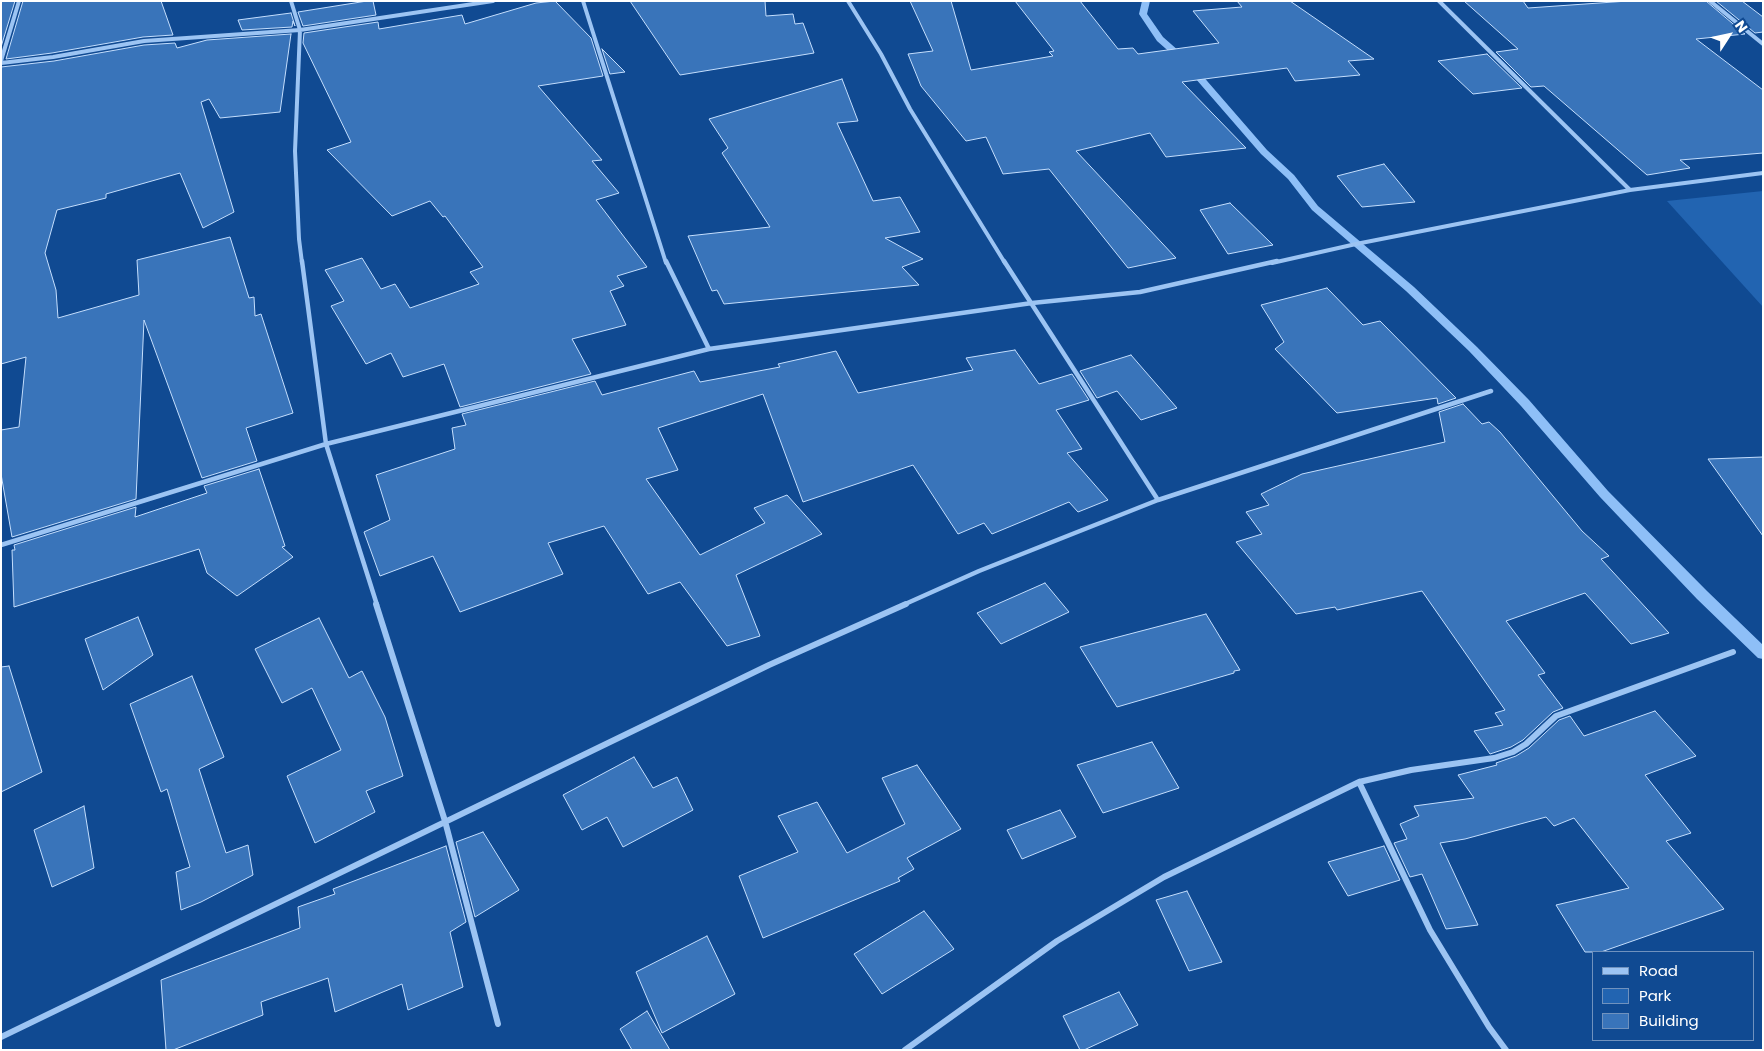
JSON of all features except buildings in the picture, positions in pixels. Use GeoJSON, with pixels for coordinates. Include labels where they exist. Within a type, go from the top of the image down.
{"type":"FeatureCollection","features":[{"type":"Feature","properties":{"kind":"street"},"geometry":{"type":"LineString","coordinates":[[19,1],[1,62],[53,57],[144,41],[300,30],[493,1]]}},
{"type":"Feature","properties":{"kind":"street"},"geometry":{"type":"LineString","coordinates":[[291,1],[300,30],[295,151],[299,239],[326,444],[446,821],[498,1024]]}},
{"type":"Feature","properties":{"kind":"street"},"geometry":{"type":"LineString","coordinates":[[583,1],[666,262],[710,349]]}},
{"type":"Feature","properties":{"kind":"street"},"geometry":{"type":"LineString","coordinates":[[848,1],[972,212],[1158,500]]}},
{"type":"Feature","properties":{"kind":"street"},"geometry":{"type":"LineString","coordinates":[[1440,1],[1630,190]]}},
{"type":"Feature","properties":{"kind":"street"},"geometry":{"type":"LineString","coordinates":[[1710,1],[1763,44]]}},
{"type":"Feature","properties":{"kind":"street"},"geometry":{"type":"LineString","coordinates":[[1,545],[326,444],[710,349],[1032,303],[1140,292],[1356,244],[1630,190],[1763,173]]}},
{"type":"Feature","properties":{"kind":"street"},"geometry":{"type":"LineString","coordinates":[[1,1037],[777,661],[979,571],[1158,500],[1491,391]]}},
{"type":"Feature","properties":{"kind":"street"},"geometry":{"type":"LineString","coordinates":[[905,1050],[1056,941],[1164,877],[1359,782],[1411,770],[1494,758],[1513,752],[1526,744],[1556,716],[1733,652]]}},
{"type":"Feature","properties":{"kind":"street"},"geometry":{"type":"LineString","coordinates":[[1359,782],[1430,930],[1489,1028],[1506,1050]]}},
{"type":"Feature","properties":{"kind":"green space"},"geometry":{"type":"Polygon","coordinates":[[[1763,191],[1763,307],[1667,201],[1763,191]]]}},
{"type":"Feature","properties":{"kind":"waterway"},"geometry":{"type":"LineString","coordinates":[[1146,1],[1143,14],[1160,39],[1185,61],[1264,152],[1291,177],[1315,208],[1410,289],[1473,349],[1525,403],[1604,494],[1702,595],[1763,654]]}}]}
